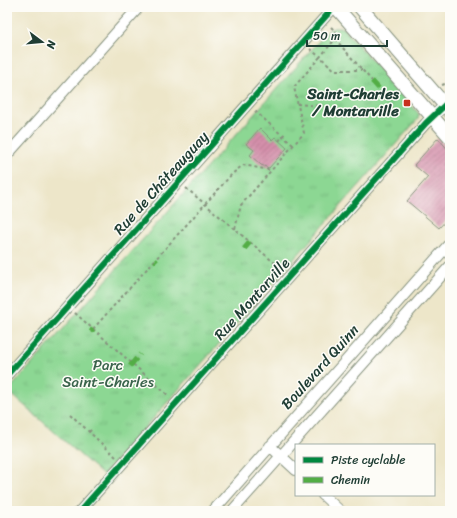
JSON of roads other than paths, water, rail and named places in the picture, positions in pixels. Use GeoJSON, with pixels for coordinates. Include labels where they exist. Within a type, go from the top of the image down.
{"type":"FeatureCollection","features":[{"type":"Feature","properties":{"kind":"street"},"geometry":{"type":"LineString","coordinates":[[7,155],[139,7]]}},
{"type":"Feature","properties":{"kind":"street"},"geometry":{"type":"LineString","coordinates":[[335,7],[450,137]]}},
{"type":"Feature","properties":{"kind":"street","name":"Rue de Châteauguay"},"geometry":{"type":"LineString","coordinates":[[7,375],[302,42],[335,7]]}},
{"type":"Feature","properties":{"kind":"street"},"geometry":{"type":"LineString","coordinates":[[360,7],[447,108]]}},
{"type":"Feature","properties":{"kind":"street","name":"Rue Montarville"},"geometry":{"type":"LineString","coordinates":[[80,511],[432,116],[447,108]]}},
{"type":"Feature","properties":{"kind":"street","name":"Boulevard Quinn"},"geometry":{"type":"LineString","coordinates":[[212,511],[450,243]]}},
{"type":"Feature","properties":{"kind":"street","name":"Boulevard Quinn"},"geometry":{"type":"LineString","coordinates":[[232,511],[450,266]]}},
{"type":"Feature","properties":{"kind":"street"},"geometry":{"type":"LineString","coordinates":[[270,446],[295,469]]}},
{"type":"Feature","properties":{"kind":"street"},"geometry":{"type":"LineString","coordinates":[[324,496],[340,511]]}},
{"type":"Feature","properties":{"kind":"place","name":"Saint-Charles / Montarville"},"geometry":{"type":"Point","coordinates":[407,103]}},
{"type":"Feature","properties":{"kind":"park label","name":"Parc Saint-Charles"},"geometry":{"type":"Point","coordinates":[108,374]}}]}
